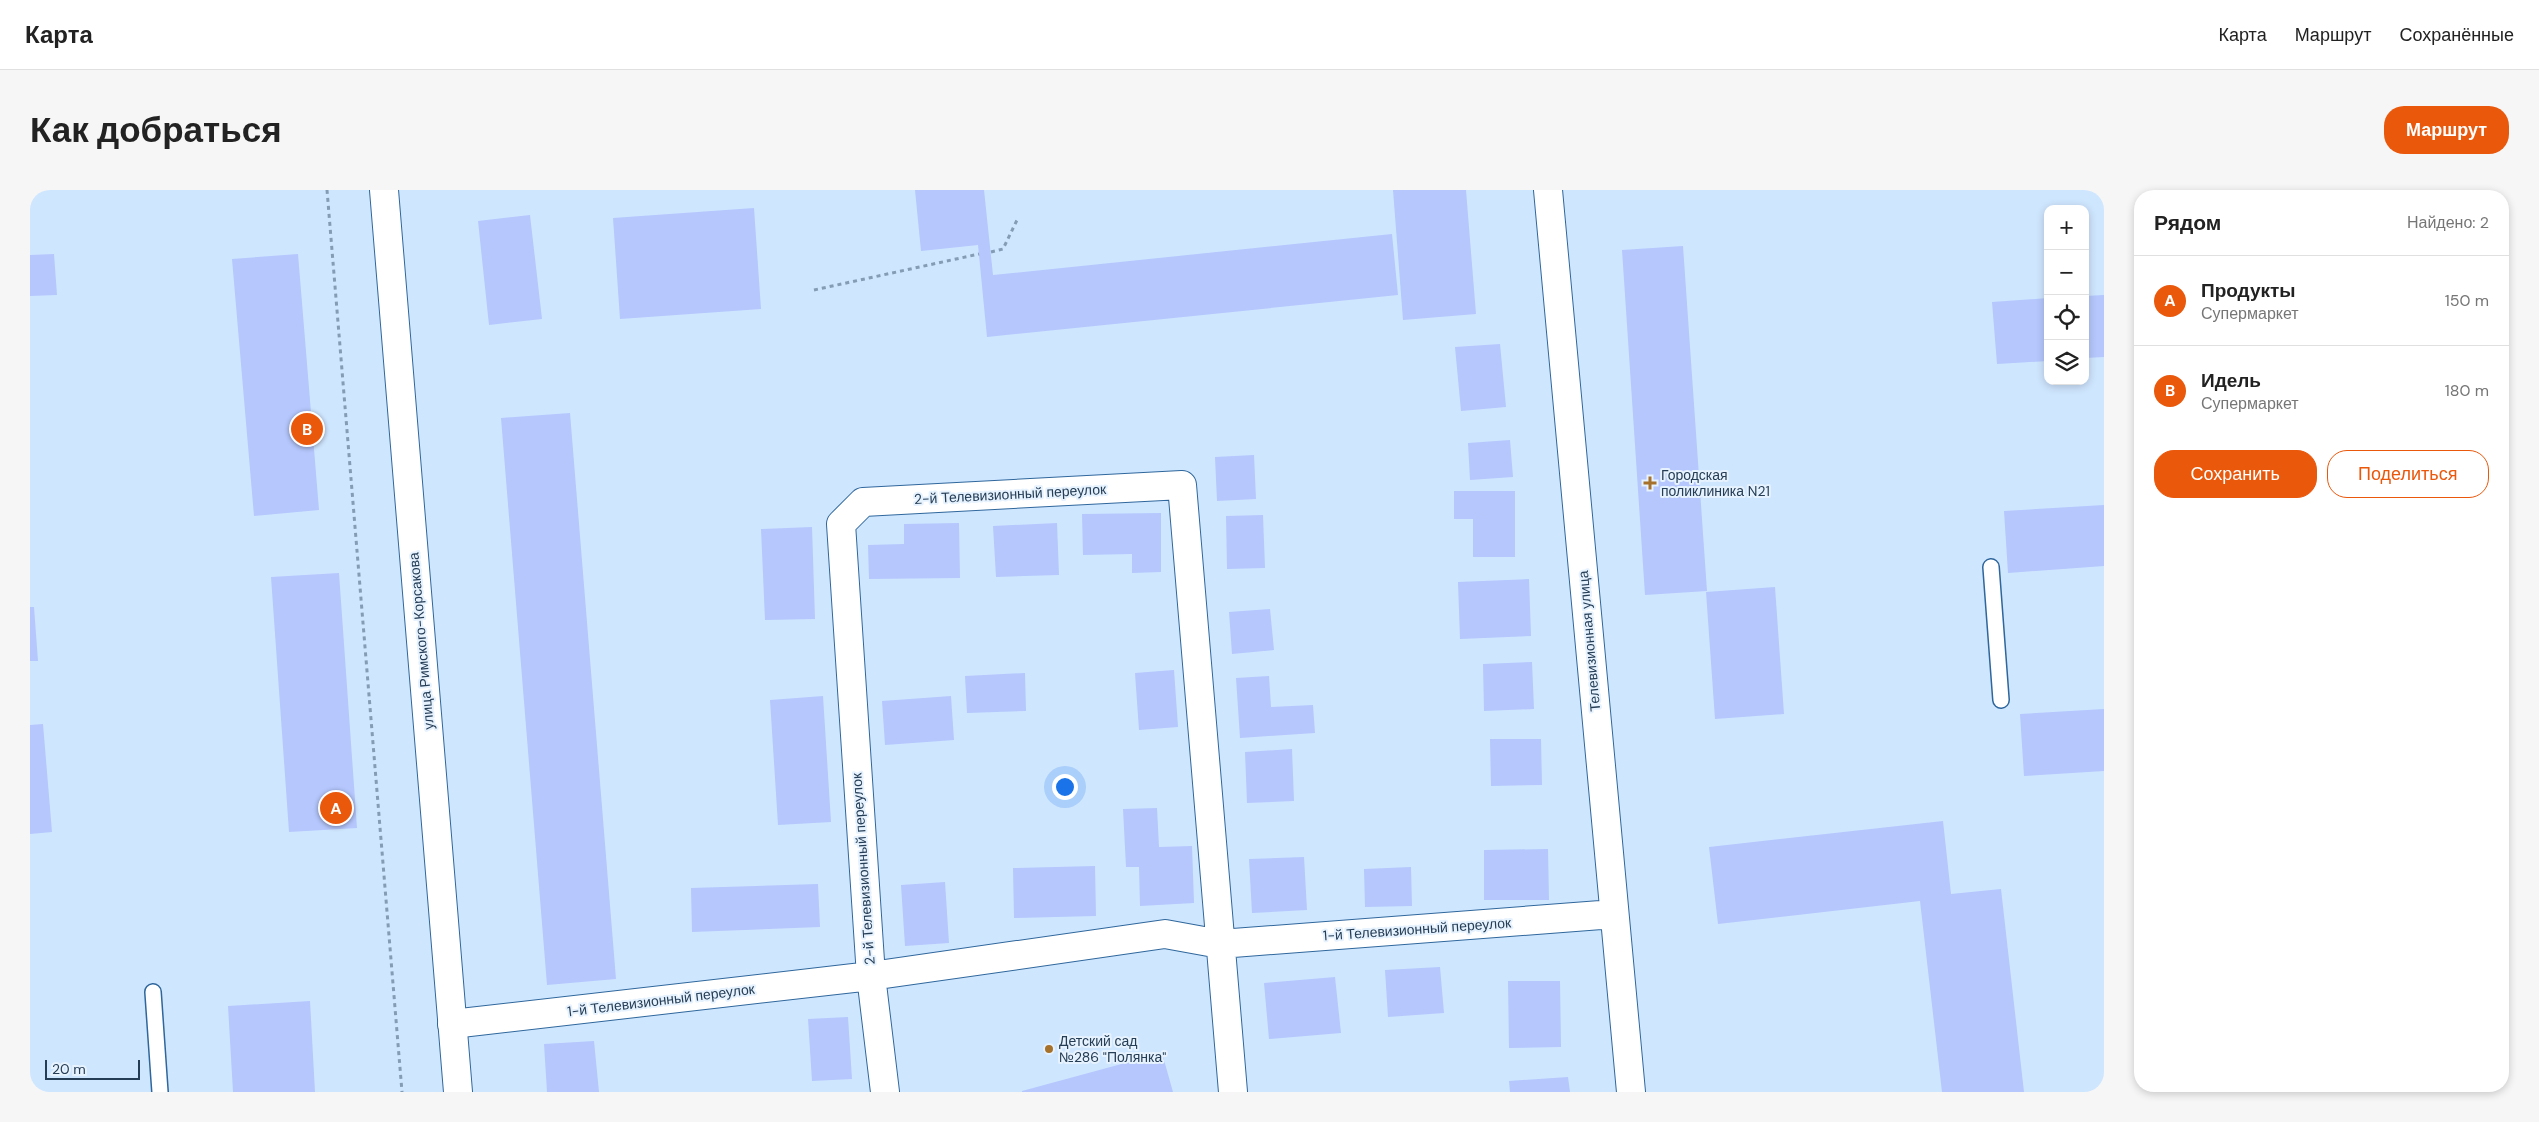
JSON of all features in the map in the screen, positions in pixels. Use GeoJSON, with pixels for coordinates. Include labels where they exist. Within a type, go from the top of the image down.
{"type":"FeatureCollection","features":[{"type":"Feature","properties":{"kind":"street","name":"улица Римского-Корсакова"},"geometry":{"type":"LineString","coordinates":[[384,190],[458,1092]]}},
{"type":"Feature","properties":{"kind":"street","name":"Телевизионная улица"},"geometry":{"type":"LineString","coordinates":[[1548,190],[1631,1092]]}},
{"type":"Feature","properties":{"kind":"street","name":"2-й Телевизионный переулок"},"geometry":{"type":"LineString","coordinates":[[870,976],[841,524],[863,502],[1182,485],[1220,944]]}},
{"type":"Feature","properties":{"kind":"street","name":"1-й Телевизионный переулок"},"geometry":{"type":"LineString","coordinates":[[452,1024],[870,976],[1165,934],[1220,944],[1614,914]]}},
{"type":"Feature","properties":{"kind":"street"},"geometry":{"type":"LineString","coordinates":[[1220,944],[1233,1092]]}},
{"type":"Feature","properties":{"kind":"street"},"geometry":{"type":"LineString","coordinates":[[870,976],[885,1092]]}},
{"type":"Feature","properties":{"kind":"lane"},"geometry":{"type":"LineString","coordinates":[[1991,567],[2002,700]]}},
{"type":"Feature","properties":{"kind":"lane"},"geometry":{"type":"LineString","coordinates":[[153,992],[160,1092]]}},
{"type":"Feature","properties":{"kind":"path"},"geometry":{"type":"LineString","coordinates":[[327,190],[402,1092]]}},
{"type":"Feature","properties":{"kind":"path"},"geometry":{"type":"LineString","coordinates":[[991,252],[1004,248],[1018,218]]}},
{"type":"Feature","properties":{"kind":"path"},"geometry":{"type":"LineString","coordinates":[[814,290],[979,254]]}},
{"type":"Feature","properties":{"kind":"building"},"geometry":{"type":"Polygon","coordinates":[[[915,190],[984,190],[993,275],[1392,234],[1398,295],[987,337],[978,245],[921,251],[915,190]]]}},
{"type":"Feature","properties":{"kind":"building"},"geometry":{"type":"Polygon","coordinates":[[[1393,190],[1466,190],[1476,314],[1403,320],[1393,190]]]}},
{"type":"Feature","properties":{"kind":"building"},"geometry":{"type":"Polygon","coordinates":[[[754,208],[761,309],[620,319],[613,218],[754,208]]]}},
{"type":"Feature","properties":{"kind":"building"},"geometry":{"type":"Polygon","coordinates":[[[530,215],[542,319],[489,325],[478,221],[530,215]]]}},
{"type":"Feature","properties":{"kind":"building"},"geometry":{"type":"Polygon","coordinates":[[[1683,246],[1707,591],[1645,595],[1622,250],[1683,246]]]}},
{"type":"Feature","properties":{"kind":"building"},"geometry":{"type":"Polygon","coordinates":[[[54,254],[57,295],[30,296],[30,255],[54,254]]]}},
{"type":"Feature","properties":{"kind":"building"},"geometry":{"type":"Polygon","coordinates":[[[298,254],[319,510],[254,516],[232,259],[298,254]]]}},
{"type":"Feature","properties":{"kind":"building"},"geometry":{"type":"Polygon","coordinates":[[[2104,295],[2104,357],[2089,358],[2089,296],[2104,295]]]}},
{"type":"Feature","properties":{"kind":"building"},"geometry":{"type":"Polygon","coordinates":[[[2044,298],[2044,361],[1997,364],[1992,302],[2044,298]]]}},
{"type":"Feature","properties":{"kind":"building"},"geometry":{"type":"Polygon","coordinates":[[[1500,344],[1506,407],[1461,411],[1455,347],[1500,344]]]}},
{"type":"Feature","properties":{"kind":"building"},"geometry":{"type":"Polygon","coordinates":[[[570,413],[616,979],[547,985],[501,418],[570,413]]]}},
{"type":"Feature","properties":{"kind":"building"},"geometry":{"type":"Polygon","coordinates":[[[1510,440],[1513,477],[1470,480],[1468,443],[1510,440]]]}},
{"type":"Feature","properties":{"kind":"building"},"geometry":{"type":"Polygon","coordinates":[[[1254,455],[1256,499],[1217,501],[1215,457],[1254,455]]]}},
{"type":"Feature","properties":{"kind":"building"},"geometry":{"type":"Polygon","coordinates":[[[1454,491],[1515,491],[1515,557],[1473,557],[1473,519],[1454,519],[1454,491]]]}},
{"type":"Feature","properties":{"kind":"building"},"geometry":{"type":"Polygon","coordinates":[[[2104,505],[2104,566],[2008,573],[2004,511],[2104,505]]]}},
{"type":"Feature","properties":{"kind":"building"},"geometry":{"type":"Polygon","coordinates":[[[1161,513],[1161,572],[1132,573],[1132,554],[1083,555],[1082,514],[1161,513]]]}},
{"type":"Feature","properties":{"kind":"building"},"geometry":{"type":"Polygon","coordinates":[[[1263,515],[1265,568],[1227,569],[1226,516],[1263,515]]]}},
{"type":"Feature","properties":{"kind":"building"},"geometry":{"type":"Polygon","coordinates":[[[959,523],[960,578],[869,579],[868,545],[904,544],[904,524],[959,523]]]}},
{"type":"Feature","properties":{"kind":"building"},"geometry":{"type":"Polygon","coordinates":[[[1057,523],[1059,575],[996,577],[993,526],[1057,523]]]}},
{"type":"Feature","properties":{"kind":"building"},"geometry":{"type":"Polygon","coordinates":[[[812,527],[815,619],[765,620],[761,529],[812,527]]]}},
{"type":"Feature","properties":{"kind":"building"},"geometry":{"type":"Polygon","coordinates":[[[339,573],[357,828],[289,832],[271,577],[339,573]]]}},
{"type":"Feature","properties":{"kind":"building"},"geometry":{"type":"Polygon","coordinates":[[[1529,579],[1531,636],[1460,639],[1458,582],[1529,579]]]}},
{"type":"Feature","properties":{"kind":"building"},"geometry":{"type":"Polygon","coordinates":[[[1775,587],[1784,714],[1715,719],[1706,592],[1775,587]]]}},
{"type":"Feature","properties":{"kind":"building"},"geometry":{"type":"Polygon","coordinates":[[[30,607],[34,607],[38,661],[30,661],[30,607]]]}},
{"type":"Feature","properties":{"kind":"building"},"geometry":{"type":"Polygon","coordinates":[[[1270,609],[1274,650],[1232,654],[1229,612],[1270,609]]]}},
{"type":"Feature","properties":{"kind":"building"},"geometry":{"type":"Polygon","coordinates":[[[1532,662],[1534,709],[1484,711],[1483,664],[1532,662]]]}},
{"type":"Feature","properties":{"kind":"building"},"geometry":{"type":"Polygon","coordinates":[[[1174,670],[1178,727],[1139,730],[1135,673],[1174,670]]]}},
{"type":"Feature","properties":{"kind":"building"},"geometry":{"type":"Polygon","coordinates":[[[1025,673],[1026,711],[967,713],[965,676],[1025,673]]]}},
{"type":"Feature","properties":{"kind":"building"},"geometry":{"type":"Polygon","coordinates":[[[1269,676],[1271,707],[1313,705],[1315,733],[1240,738],[1236,678],[1269,676]]]}},
{"type":"Feature","properties":{"kind":"building"},"geometry":{"type":"Polygon","coordinates":[[[823,696],[831,822],[778,825],[770,700],[823,696]]]}},
{"type":"Feature","properties":{"kind":"building"},"geometry":{"type":"Polygon","coordinates":[[[951,696],[954,740],[885,745],[882,701],[951,696]]]}},
{"type":"Feature","properties":{"kind":"building"},"geometry":{"type":"Polygon","coordinates":[[[2104,709],[2104,771],[2024,776],[2020,714],[2104,709]]]}},
{"type":"Feature","properties":{"kind":"building"},"geometry":{"type":"Polygon","coordinates":[[[43,724],[52,832],[30,834],[30,725],[43,724]]]}},
{"type":"Feature","properties":{"kind":"building"},"geometry":{"type":"Polygon","coordinates":[[[1490,739],[1541,739],[1542,785],[1491,786],[1490,739]]]}},
{"type":"Feature","properties":{"kind":"building"},"geometry":{"type":"Polygon","coordinates":[[[1292,749],[1294,801],[1247,803],[1245,752],[1292,749]]]}},
{"type":"Feature","properties":{"kind":"building"},"geometry":{"type":"Polygon","coordinates":[[[1157,808],[1159,847],[1192,846],[1194,903],[1140,906],[1139,867],[1126,867],[1123,809],[1157,808]]]}},
{"type":"Feature","properties":{"kind":"building"},"geometry":{"type":"Polygon","coordinates":[[[1943,821],[1951,894],[2001,889],[2024,1092],[1942,1092],[1920,901],[1718,924],[1709,847],[1943,821]]]}},
{"type":"Feature","properties":{"kind":"building"},"geometry":{"type":"Polygon","coordinates":[[[1548,849],[1549,900],[1484,900],[1484,850],[1548,849]]]}},
{"type":"Feature","properties":{"kind":"building"},"geometry":{"type":"Polygon","coordinates":[[[1304,857],[1307,910],[1252,913],[1249,859],[1304,857]]]}},
{"type":"Feature","properties":{"kind":"building"},"geometry":{"type":"Polygon","coordinates":[[[1095,866],[1096,916],[1014,918],[1013,868],[1095,866]]]}},
{"type":"Feature","properties":{"kind":"building"},"geometry":{"type":"Polygon","coordinates":[[[1411,867],[1412,906],[1365,907],[1364,869],[1411,867]]]}},
{"type":"Feature","properties":{"kind":"building"},"geometry":{"type":"Polygon","coordinates":[[[945,882],[949,943],[905,946],[901,885],[945,882]]]}},
{"type":"Feature","properties":{"kind":"building"},"geometry":{"type":"Polygon","coordinates":[[[818,884],[820,927],[692,932],[691,888],[818,884]]]}},
{"type":"Feature","properties":{"kind":"building"},"geometry":{"type":"Polygon","coordinates":[[[1440,967],[1444,1013],[1388,1017],[1385,970],[1440,967]]]}},
{"type":"Feature","properties":{"kind":"building"},"geometry":{"type":"Polygon","coordinates":[[[1335,977],[1341,1033],[1269,1039],[1264,983],[1335,977]]]}},
{"type":"Feature","properties":{"kind":"building"},"geometry":{"type":"Polygon","coordinates":[[[1508,981],[1560,981],[1561,1047],[1509,1048],[1508,981]]]}},
{"type":"Feature","properties":{"kind":"building"},"geometry":{"type":"Polygon","coordinates":[[[310,1001],[315,1092],[233,1092],[228,1006],[310,1001]]]}},
{"type":"Feature","properties":{"kind":"building"},"geometry":{"type":"Polygon","coordinates":[[[848,1017],[852,1079],[812,1081],[808,1019],[848,1017]]]}},
{"type":"Feature","properties":{"kind":"building"},"geometry":{"type":"Polygon","coordinates":[[[594,1041],[599,1092],[547,1092],[544,1044],[594,1041]]]}},
{"type":"Feature","properties":{"kind":"building"},"geometry":{"type":"Polygon","coordinates":[[[1162,1053],[1173,1092],[1022,1092],[1022,1091],[1162,1053]]]}},
{"type":"Feature","properties":{"kind":"building"},"geometry":{"type":"Polygon","coordinates":[[[1568,1077],[1570,1092],[1510,1092],[1509,1081],[1568,1077]]]}},
{"type":"Feature","properties":{"kind":"place","name":"Идель"},"geometry":{"type":"Point","coordinates":[307,429]}},
{"type":"Feature","properties":{"kind":"place","name":"Городская поликлиника N21"},"geometry":{"type":"Point","coordinates":[1650,483]}},
{"type":"Feature","properties":{"kind":"place","name":"Продукты"},"geometry":{"type":"Point","coordinates":[336,808]}},
{"type":"Feature","properties":{"kind":"place","name":"Детский сад №286 \"Полянка\""},"geometry":{"type":"Point","coordinates":[1049,1049]}}]}
